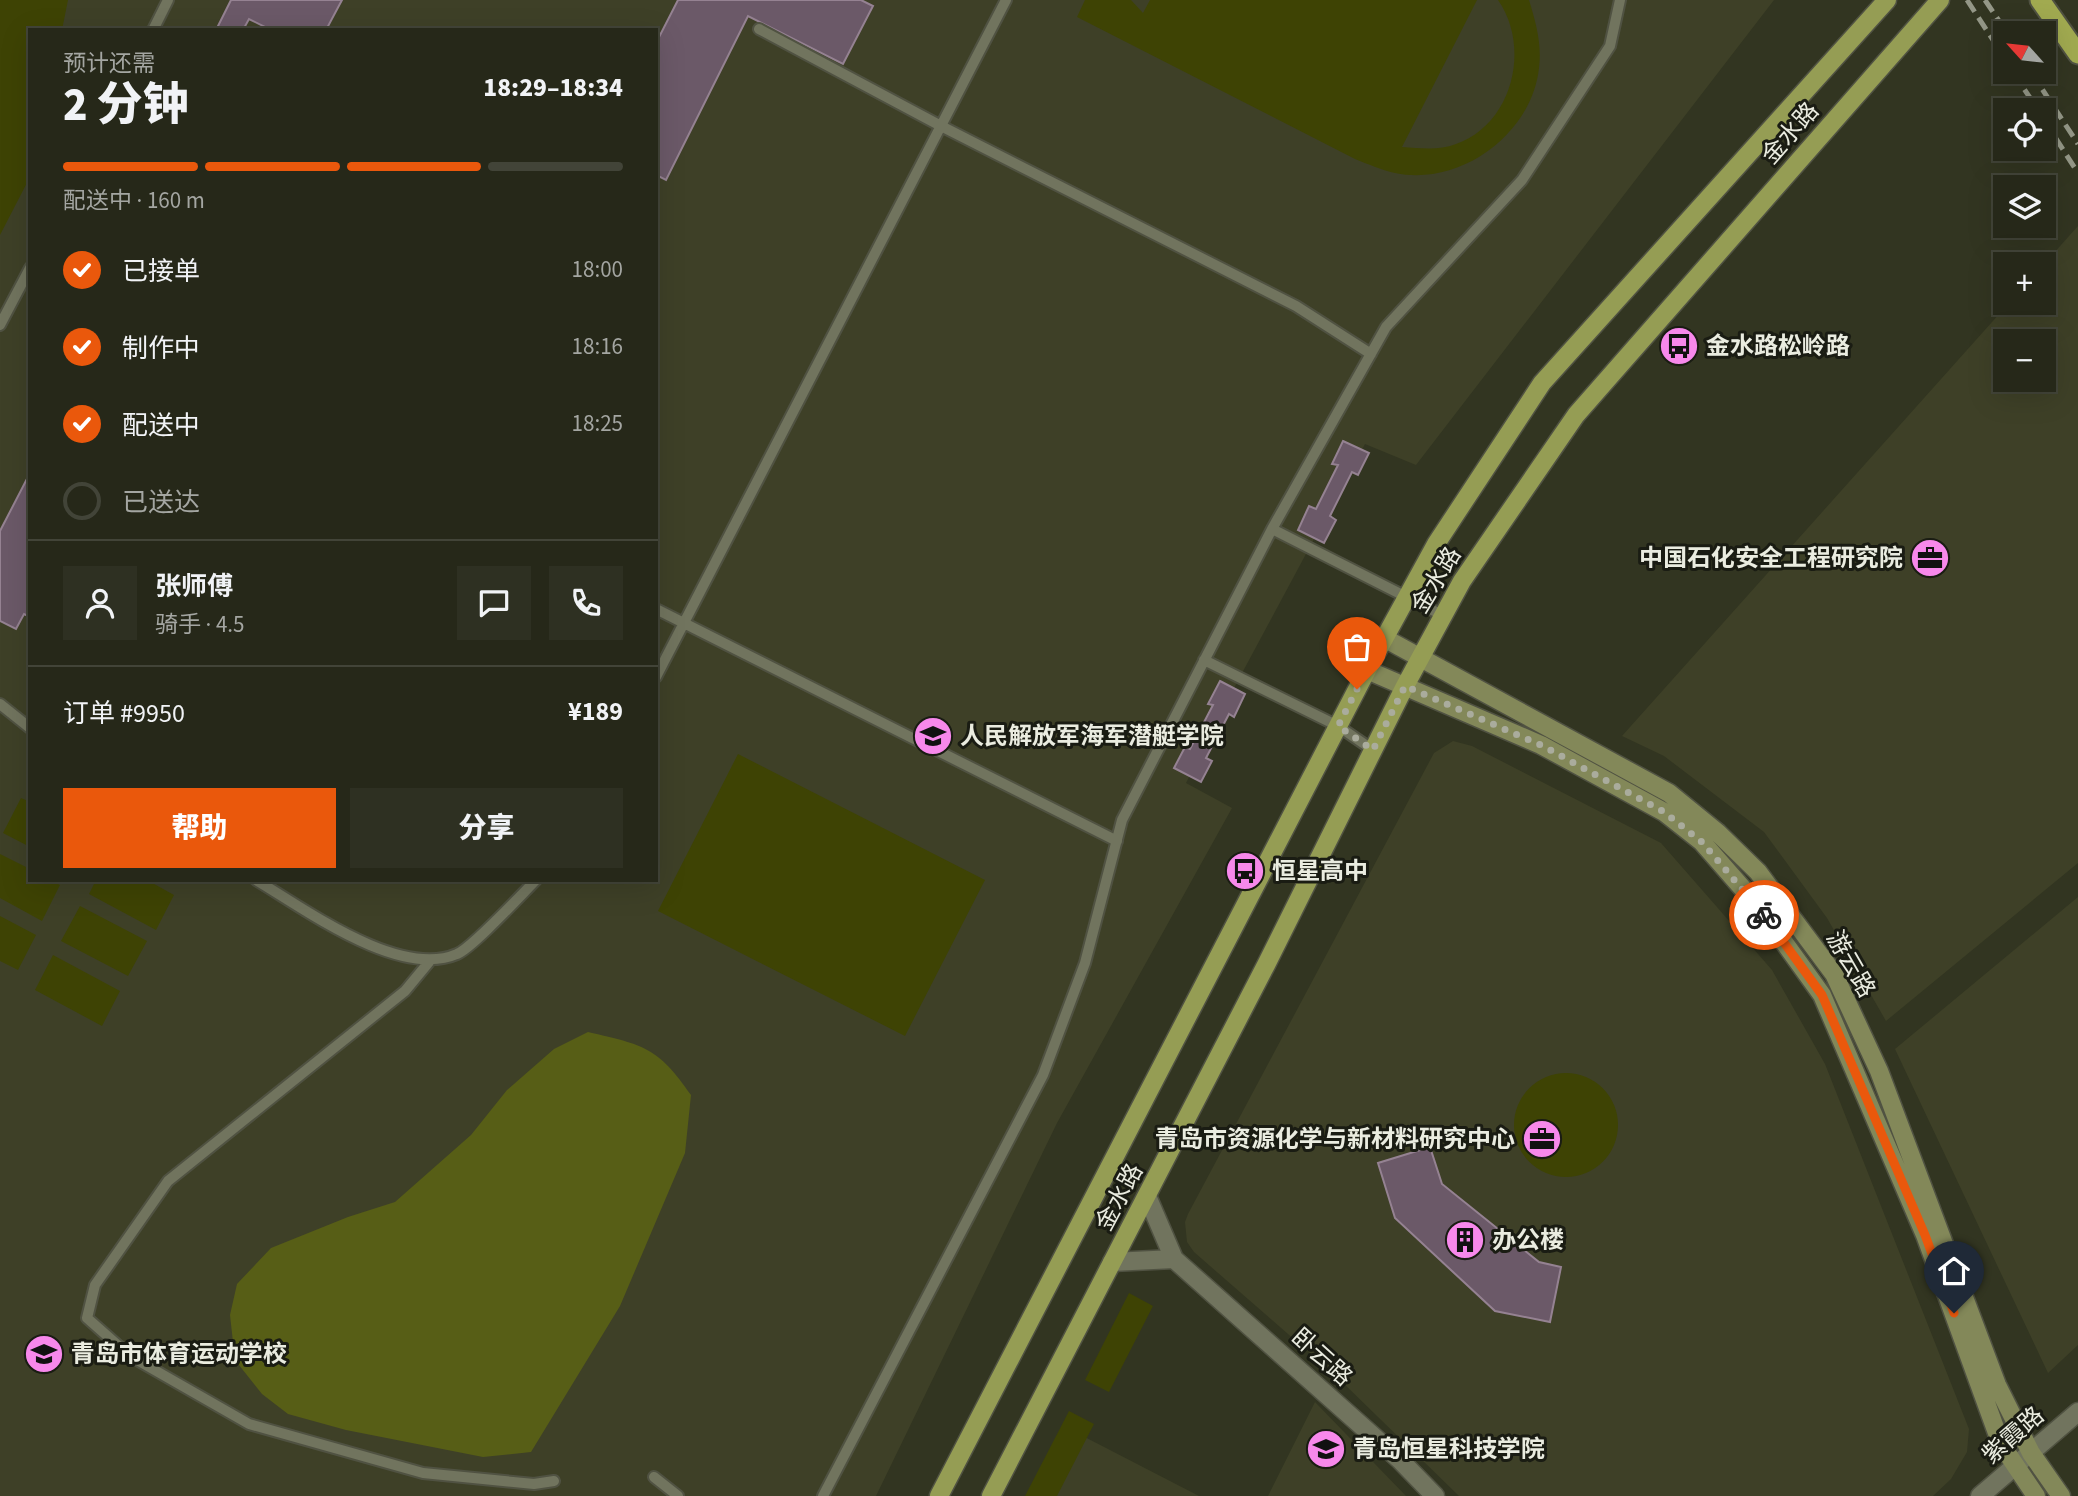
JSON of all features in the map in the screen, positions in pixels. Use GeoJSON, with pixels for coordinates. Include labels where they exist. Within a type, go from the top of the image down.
{"type":"FeatureCollection","features":[{"type":"Feature","properties":{"kind":"highway"},"geometry":{"type":"LineString","coordinates":[[2040,0],[2078,54]]}},
{"type":"Feature","properties":{"kind":"main road","name":"金水路"},"geometry":{"type":"LineString","coordinates":[[939,1496],[1367,670],[1436,544],[1542,383],[1886,0]]}},
{"type":"Feature","properties":{"kind":"main road","name":"金水路"},"geometry":{"type":"LineString","coordinates":[[991,1496],[1147,1196],[1405,686],[1462,581],[1576,415],[1940,0]]}},
{"type":"Feature","properties":{"kind":"main road","name":"游云路"},"geometry":{"type":"LineString","coordinates":[[1384,638],[1669,793],[1718,833],[1758,872],[1835,974],[1879,1071],[1997,1385],[2031,1453],[2061,1496]]}},
{"type":"Feature","properties":{"kind":"main road","name":"游云路"},"geometry":{"type":"LineString","coordinates":[[1367,670],[1541,745],[1664,812],[1702,842],[1758,906],[1822,995],[1925,1235],[2001,1444],[2036,1496]]}},
{"type":"Feature","properties":{"kind":"street","name":"卧云路"},"geometry":{"type":"LineString","coordinates":[[1147,1196],[1174,1259],[1400,1460],[1435,1496]]}},
{"type":"Feature","properties":{"kind":"street"},"geometry":{"type":"LineString","coordinates":[[1112,1262],[1174,1259]]}},
{"type":"Feature","properties":{"kind":"street","name":"紫霞路"},"geometry":{"type":"LineString","coordinates":[[1980,1496],[2078,1412]]}},
{"type":"Feature","properties":{"kind":"lane"},"geometry":{"type":"LineString","coordinates":[[154,28],[168,0]]}},
{"type":"Feature","properties":{"kind":"lane"},"geometry":{"type":"LineString","coordinates":[[658,673],[1006,0]]}},
{"type":"Feature","properties":{"kind":"lane"},"geometry":{"type":"LineString","coordinates":[[823,1496],[1043,1075],[1085,963],[1122,820],[1272,529],[1386,327],[1522,180],[1610,46],[1620,0]]}},
{"type":"Feature","properties":{"kind":"lane"},"geometry":{"type":"LineString","coordinates":[[759,29],[941,126],[1296,306],[1371,354]]}},
{"type":"Feature","properties":{"kind":"lane"},"geometry":{"type":"LineString","coordinates":[[0,325],[28,272]]}},
{"type":"Feature","properties":{"kind":"lane"},"geometry":{"type":"LineString","coordinates":[[1272,529],[1442,615]]}},
{"type":"Feature","properties":{"kind":"lane"},"geometry":{"type":"LineString","coordinates":[[658,610],[1117,841]]}},
{"type":"Feature","properties":{"kind":"lane"},"geometry":{"type":"LineString","coordinates":[[1204,660],[1338,726],[1373,750]]}},
{"type":"Feature","properties":{"kind":"lane"},"geometry":{"type":"LineString","coordinates":[[0,704],[28,726]]}},
{"type":"Feature","properties":{"kind":"lane"},"geometry":{"type":"LineString","coordinates":[[259,882],[367,946],[429,962],[459,954],[534,882]]}},
{"type":"Feature","properties":{"kind":"lane"},"geometry":{"type":"LineString","coordinates":[[429,962],[405,991],[168,1181],[95,1285],[87,1318],[130,1356],[249,1424],[423,1473],[534,1484],[554,1481]]}},
{"type":"Feature","properties":{"kind":"lane"},"geometry":{"type":"LineString","coordinates":[[654,1477],[678,1496]]}},
{"type":"Feature","properties":{"kind":"shaded area","name":"人民解放军海军潜艇学院"},"geometry":{"type":"Polygon","coordinates":[[[0,0],[1774,0],[1416,465],[1365,444],[1186,783],[1232,808],[1057,1123],[876,1496],[0,1496],[0,0]]]}},
{"type":"Feature","properties":{"kind":"shaded area"},"geometry":{"type":"Polygon","coordinates":[[[0,0],[68,0],[62,28],[28,28],[28,181],[0,235],[0,0]]]}},
{"type":"Feature","properties":{"kind":"shaded area"},"geometry":{"type":"Polygon","coordinates":[[[1085,0],[1131,0],[1143,13],[1150,0],[1477,0],[1402,147],[1436,148],[1456,144],[1476,134],[1491,120],[1503,102],[1511,82],[1513,40],[1508,19],[1498,0],[1529,0],[1539,42],[1539,68],[1533,92],[1523,114],[1508,134],[1489,150],[1444,172],[1420,175],[1395,173],[1355,159],[1077,17],[1085,0]]]}},
{"type":"Feature","properties":{"kind":"shaded area","name":"中国石化安全工程研究院"},"geometry":{"type":"Polygon","coordinates":[[[2078,226],[2078,863],[1886,1021],[1827,918],[1764,832],[1664,756],[1622,736],[1998,315],[2056,315],[2055,252],[2078,226]]]}},
{"type":"Feature","properties":{"kind":"shaded area","name":"青岛市资源化学与新材料研究中心"},"geometry":{"type":"Polygon","coordinates":[[[1453,741],[1472,746],[1661,843],[1772,970],[1825,1064],[1969,1429],[1967,1452],[1951,1479],[1933,1496],[1459,1496],[1336,1376],[1194,1252],[1187,1242],[1185,1222],[1188,1214],[1434,753],[1453,741]]]}},
{"type":"Feature","properties":{"kind":"shaded area"},"geometry":{"type":"Polygon","coordinates":[[[738,754],[985,880],[905,1036],[658,911],[738,754]]]}},
{"type":"Feature","properties":{"kind":"shaded area"},"geometry":{"type":"Polygon","coordinates":[[[21,798],[28,801],[28,846],[3,833],[21,798]]]}},
{"type":"Feature","properties":{"kind":"shaded area"},"geometry":{"type":"Polygon","coordinates":[[[0,854],[28,868],[28,882],[54,882],[60,885],[42,921],[0,898],[0,854]]]}},
{"type":"Feature","properties":{"kind":"shaded area"},"geometry":{"type":"Polygon","coordinates":[[[95,882],[151,882],[174,895],[156,930],[89,894],[95,882]]]}},
{"type":"Feature","properties":{"kind":"shaded area"},"geometry":{"type":"Polygon","coordinates":[[[2078,897],[2078,1345],[2048,1373],[1895,1049],[2078,897]]]}},
{"type":"Feature","properties":{"kind":"shaded area"},"geometry":{"type":"Polygon","coordinates":[[[80,906],[147,941],[128,976],[61,941],[80,906]]]}},
{"type":"Feature","properties":{"kind":"shaded area"},"geometry":{"type":"Polygon","coordinates":[[[0,916],[36,935],[18,970],[0,961],[0,916]]]}},
{"type":"Feature","properties":{"kind":"shaded area"},"geometry":{"type":"Polygon","coordinates":[[[53,955],[120,991],[102,1026],[35,990],[53,955]]]}},
{"type":"Feature","properties":{"kind":"shaded area"},"geometry":{"type":"Polygon","coordinates":[[[588,1032],[648,1050],[659,1057],[679,1079],[691,1095],[685,1153],[620,1306],[531,1452],[483,1457],[346,1430],[288,1414],[262,1394],[235,1360],[230,1315],[237,1284],[271,1248],[348,1217],[395,1202],[471,1135],[507,1090],[554,1049],[588,1032]]]}},
{"type":"Feature","properties":{"kind":"shaded area"},"geometry":{"type":"Polygon","coordinates":[[[1566,1073],[1586,1077],[1603,1088],[1614,1105],[1618,1125],[1614,1145],[1603,1162],[1586,1173],[1566,1177],[1546,1173],[1529,1162],[1518,1145],[1514,1125],[1518,1105],[1529,1088],[1546,1077],[1566,1073]]]}},
{"type":"Feature","properties":{"kind":"shaded area"},"geometry":{"type":"Polygon","coordinates":[[[1129,1293],[1153,1306],[1109,1392],[1085,1380],[1129,1293]]]}},
{"type":"Feature","properties":{"kind":"shaded area","name":"青岛恒星科技学院"},"geometry":{"type":"Polygon","coordinates":[[[1315,1402],[1406,1496],[1268,1496],[1315,1402]]]}},
{"type":"Feature","properties":{"kind":"shaded area"},"geometry":{"type":"Polygon","coordinates":[[[1069,1411],[1094,1424],[1057,1496],[1025,1496],[1069,1411]]]}},
{"type":"Feature","properties":{"kind":"shaded area"},"geometry":{"type":"Polygon","coordinates":[[[1077,1433],[1199,1496],[1046,1496],[1077,1433]]]}},
{"type":"Feature","properties":{"kind":"building"},"geometry":{"type":"Polygon","coordinates":[[[231,0],[342,0],[327,28],[267,28],[249,19],[244,28],[217,28],[231,0]]]}},
{"type":"Feature","properties":{"kind":"building"},"geometry":{"type":"Polygon","coordinates":[[[678,0],[861,0],[873,6],[843,64],[748,16],[666,180],[658,176],[658,39],[678,0]]]}},
{"type":"Feature","properties":{"kind":"building"},"geometry":{"type":"Polygon","coordinates":[[[1343,441],[1369,453],[1358,475],[1352,472],[1330,516],[1336,520],[1324,543],[1298,530],[1309,506],[1316,509],[1338,465],[1332,464],[1343,441]]]}},
{"type":"Feature","properties":{"kind":"building"},"geometry":{"type":"Polygon","coordinates":[[[28,477],[28,616],[24,614],[16,629],[0,621],[0,531],[28,477]]]}},
{"type":"Feature","properties":{"kind":"building"},"geometry":{"type":"Polygon","coordinates":[[[1220,681],[1245,694],[1234,717],[1229,714],[1206,758],[1212,761],[1201,782],[1174,768],[1185,747],[1190,749],[1213,705],[1208,704],[1220,681]]]}},
{"type":"Feature","properties":{"kind":"building","name":"办公楼"},"geometry":{"type":"Polygon","coordinates":[[[1430,1147],[1442,1184],[1539,1262],[1561,1267],[1550,1322],[1495,1311],[1395,1218],[1378,1163],[1430,1147]]]}},
{"type":"Feature","properties":{"kind":"railway"},"geometry":{"type":"LineString","coordinates":[[1967,0],[1993,40]]}},
{"type":"Feature","properties":{"kind":"railway"},"geometry":{"type":"LineString","coordinates":[[1985,0],[1999,21]]}},
{"type":"Feature","properties":{"kind":"railway"},"geometry":{"type":"LineString","coordinates":[[2021,84],[2030,98]]}},
{"type":"Feature","properties":{"kind":"railway"},"geometry":{"type":"LineString","coordinates":[[2039,84],[2078,144]]}},
{"type":"Feature","properties":{"kind":"railway"},"geometry":{"type":"LineString","coordinates":[[2056,139],[2078,173]]}},
{"type":"Feature","properties":{"kind":"way so far"},"geometry":{"type":"LineString","coordinates":[[1357,689],[1338,726],[1373,750],[1405,686],[1541,745],[1664,812],[1702,842],[1764,915]]}},
{"type":"Feature","properties":{"kind":"place","name":"金水路松岭路"},"geometry":{"type":"Point","coordinates":[1679,346]}},
{"type":"Feature","properties":{"kind":"place","name":"中国石化安全工程研究院"},"geometry":{"type":"Point","coordinates":[1930,558]}},
{"type":"Feature","properties":{"kind":"place","name":"人民解放军海军潜艇学院"},"geometry":{"type":"Point","coordinates":[933,736]}},
{"type":"Feature","properties":{"kind":"place","name":"恒星高中"},"geometry":{"type":"Point","coordinates":[1245,871]}},
{"type":"Feature","properties":{"kind":"place","name":"青岛市资源化学与新材料研究中心"},"geometry":{"type":"Point","coordinates":[1542,1139]}},
{"type":"Feature","properties":{"kind":"place","name":"办公楼"},"geometry":{"type":"Point","coordinates":[1465,1240]}},
{"type":"Feature","properties":{"kind":"place","name":"青岛市体育运动学校"},"geometry":{"type":"Point","coordinates":[44,1354]}},
{"type":"Feature","properties":{"kind":"place","name":"青岛恒星科技学院"},"geometry":{"type":"Point","coordinates":[1326,1449]}},
{"type":"Feature","properties":{"kind":"route"},"geometry":{"type":"LineString","coordinates":[[1764,915],[1822,995],[1862,1083],[1954,1313]]}}]}
